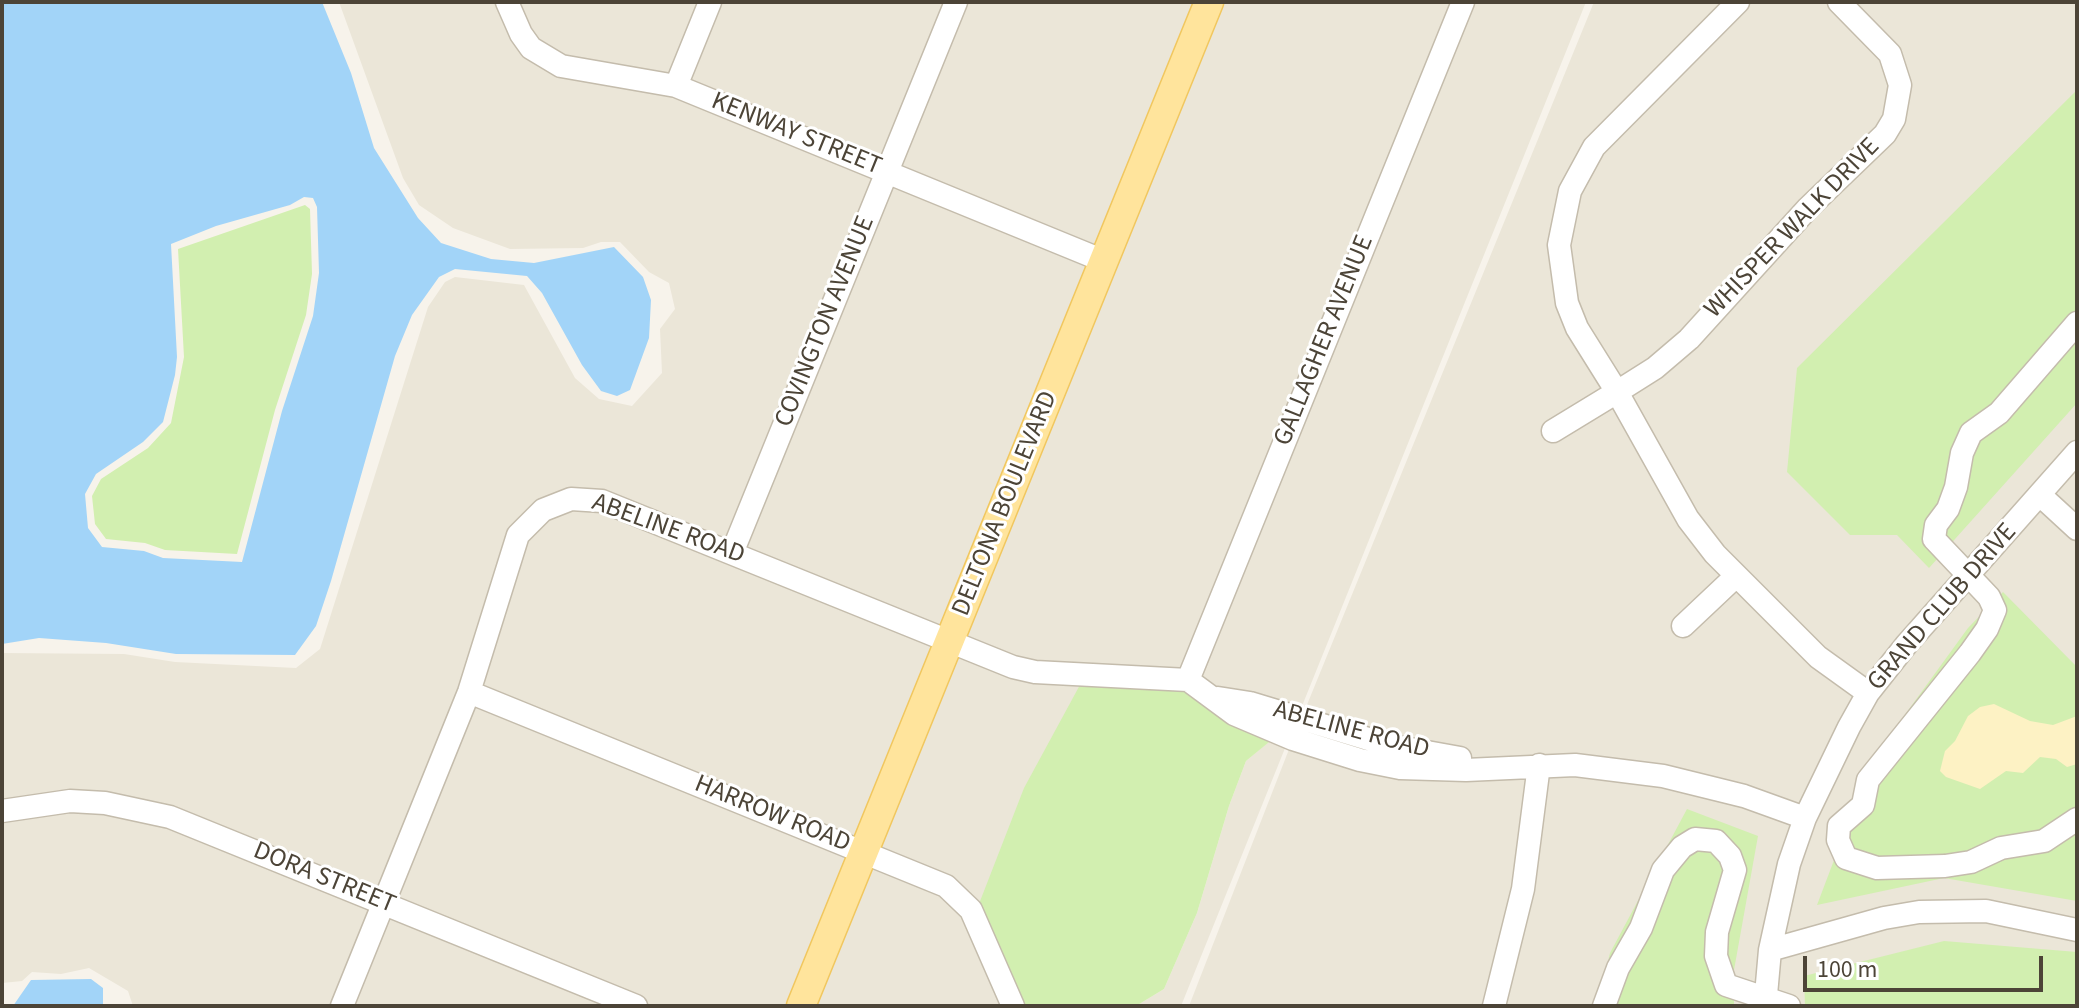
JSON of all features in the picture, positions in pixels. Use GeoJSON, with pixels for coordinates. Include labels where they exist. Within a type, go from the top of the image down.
{"type":"FeatureCollection","features":[{"type":"Feature","properties":{"kind":"main road","name":"DELTONA BOULEVARD"},"geometry":{"type":"LineString","coordinates":[[801,1006],[1209,2]]}},
{"type":"Feature","properties":{"kind":"street","name":"KENWAY STREET"},"geometry":{"type":"LineString","coordinates":[[507,2],[521,34],[546,59],[561,66],[676,86],[1104,261]]}},
{"type":"Feature","properties":{"kind":"street"},"geometry":{"type":"LineString","coordinates":[[676,86],[710,2]]}},
{"type":"Feature","properties":{"kind":"street","name":"COVINGTON AVENUE"},"geometry":{"type":"LineString","coordinates":[[732,553],[956,2]]}},
{"type":"Feature","properties":{"kind":"street","name":"GALLAGHER AVENUE"},"geometry":{"type":"LineString","coordinates":[[1188,680],[1463,2]]}},
{"type":"Feature","properties":{"kind":"street"},"geometry":{"type":"LineString","coordinates":[[1738,2],[1594,147],[1570,191],[1559,245],[1564,290],[1577,328],[1617,392],[1688,519],[1735,577],[1818,657],[1868,693]]}},
{"type":"Feature","properties":{"kind":"street","name":"WHISPER WALK DRIVE"},"geometry":{"type":"LineString","coordinates":[[1553,431],[1655,368],[1689,339],[1808,208],[1885,134],[1894,119],[1900,85],[1890,54],[1839,2]]}},
{"type":"Feature","properties":{"kind":"street"},"geometry":{"type":"LineString","coordinates":[[2077,323],[1999,413],[1971,433],[1962,453],[1956,487],[1948,509],[1936,525],[1934,539],[1969,575],[1995,610],[1987,629],[1868,780],[1863,805],[1839,826],[1838,840],[1846,858],[1877,868],[1971,862],[2001,848],[2044,841],[2077,819]]}},
{"type":"Feature","properties":{"kind":"street","name":"GRAND CLUB DRIVE"},"geometry":{"type":"LineString","coordinates":[[1765,1003],[1770,950],[1789,864],[1805,818],[1868,693],[2077,452]]}},
{"type":"Feature","properties":{"kind":"street"},"geometry":{"type":"LineString","coordinates":[[2040,495],[2077,529]]}},
{"type":"Feature","properties":{"kind":"street","name":"ABELINE ROAD"},"geometry":{"type":"LineString","coordinates":[[342,1006],[469,692],[518,535],[543,510],[571,499],[602,501],[950,642],[1035,672],[1188,680],[1234,714],[1360,760],[1400,768],[1575,765],[1663,776],[1744,796],[1805,818]]}},
{"type":"Feature","properties":{"kind":"street"},"geometry":{"type":"LineString","coordinates":[[1683,626],[1735,577]]}},
{"type":"Feature","properties":{"kind":"street","name":"HARROW ROAD"},"geometry":{"type":"LineString","coordinates":[[469,692],[946,886],[960,897],[977,922],[1013,1006]]}},
{"type":"Feature","properties":{"kind":"street"},"geometry":{"type":"LineString","coordinates":[[1494,1006],[1523,889],[1539,765]]}},
{"type":"Feature","properties":{"kind":"street","name":"DORA STREET"},"geometry":{"type":"LineString","coordinates":[[2,811],[70,801],[136,808],[170,817],[636,1006]]}},
{"type":"Feature","properties":{"kind":"street"},"geometry":{"type":"LineString","coordinates":[[1604,1006],[1663,870],[1682,847],[1695,839],[1716,841],[1730,856],[1735,870],[1717,932],[1716,956],[1726,985],[1765,1003],[1789,1006]]}},
{"type":"Feature","properties":{"kind":"street"},"geometry":{"type":"LineString","coordinates":[[1770,950],[1884,918],[1930,911],[1986,911],[2077,930]]}},
{"type":"Feature","properties":{"kind":"shaded area"},"geometry":{"type":"Polygon","coordinates":[[[339,2],[1200,2],[792,1006],[133,1006],[128,991],[89,968],[61,974],[32,972],[22,981],[2,983],[2,653],[124,654],[175,662],[296,668],[320,649],[428,307],[445,282],[455,277],[524,285],[575,378],[599,399],[632,406],[662,373],[660,329],[675,309],[669,283],[649,272],[620,242],[601,242],[583,248],[510,249],[453,228],[419,205],[403,178],[339,2]]]}},
{"type":"Feature","properties":{"kind":"shaded area"},"geometry":{"type":"Polygon","coordinates":[[[1218,2],[1586,2],[1181,1006],[1136,1006],[1164,989],[1197,913],[1246,761],[1279,733],[970,927],[1001,1006],[810,1006],[1218,2]]]}},
{"type":"Feature","properties":{"kind":"shaded area"},"geometry":{"type":"Polygon","coordinates":[[[1594,2],[2077,2],[2077,1006],[1189,1006],[1293,739],[1594,2]]]}},
{"type":"Feature","properties":{"kind":"green space"},"geometry":{"type":"Polygon","coordinates":[[[2077,90],[2077,403],[1929,568],[1897,535],[1850,535],[1787,472],[1797,368],[2077,90]]]}},
{"type":"Feature","properties":{"kind":"green space"},"geometry":{"type":"Polygon","coordinates":[[[305,205],[310,209],[312,274],[306,315],[275,410],[237,554],[165,550],[145,543],[106,539],[95,524],[92,496],[101,479],[148,448],[171,423],[184,357],[178,249],[305,205]]]}},
{"type":"Feature","properties":{"kind":"green space"},"geometry":{"type":"Polygon","coordinates":[[[2003,592],[2077,667],[2077,901],[1944,878],[1817,905],[1872,760],[1968,628],[2003,592]]]}},
{"type":"Feature","properties":{"kind":"green space"},"geometry":{"type":"Polygon","coordinates":[[[1081,683],[1202,690],[1280,733],[1246,761],[1197,913],[1164,989],[1136,1006],[1001,1006],[970,927],[1024,788],[1081,683]]]}},
{"type":"Feature","properties":{"kind":"green space"},"geometry":{"type":"Polygon","coordinates":[[[1687,809],[1758,836],[1734,970],[1734,1006],[1597,1006],[1610,953],[1687,809]]]}},
{"type":"Feature","properties":{"kind":"green space"},"geometry":{"type":"Polygon","coordinates":[[[1944,941],[2077,952],[2077,1006],[1805,1006],[1804,976],[1944,941]]]}},
{"type":"Feature","properties":{"kind":"sand"},"geometry":{"type":"Polygon","coordinates":[[[1994,704],[2030,721],[2053,725],[2077,716],[2077,764],[2067,767],[2056,759],[2040,757],[2023,773],[2006,771],[1980,789],[1946,777],[1940,771],[1945,751],[1955,741],[1968,716],[1980,707],[1994,704]]]}},
{"type":"Feature","properties":{"kind":"water"},"geometry":{"type":"Polygon","coordinates":[[[2,2],[322,2],[351,73],[374,148],[418,218],[441,243],[491,259],[534,263],[614,247],[643,277],[651,300],[649,338],[630,390],[617,396],[601,391],[582,365],[542,293],[527,276],[455,269],[439,277],[412,315],[395,356],[316,626],[295,655],[176,654],[106,643],[39,638],[2,644],[2,2]],[[304,197],[290,205],[216,226],[171,244],[177,357],[175,375],[163,422],[143,442],[96,474],[85,494],[88,528],[102,547],[144,551],[163,558],[242,562],[282,411],[313,316],[319,273],[317,207],[313,198],[304,197]]]}},
{"type":"Feature","properties":{"kind":"water"},"geometry":{"type":"Polygon","coordinates":[[[91,979],[103,988],[103,1006],[13,1006],[31,980],[91,979]]]}}]}
